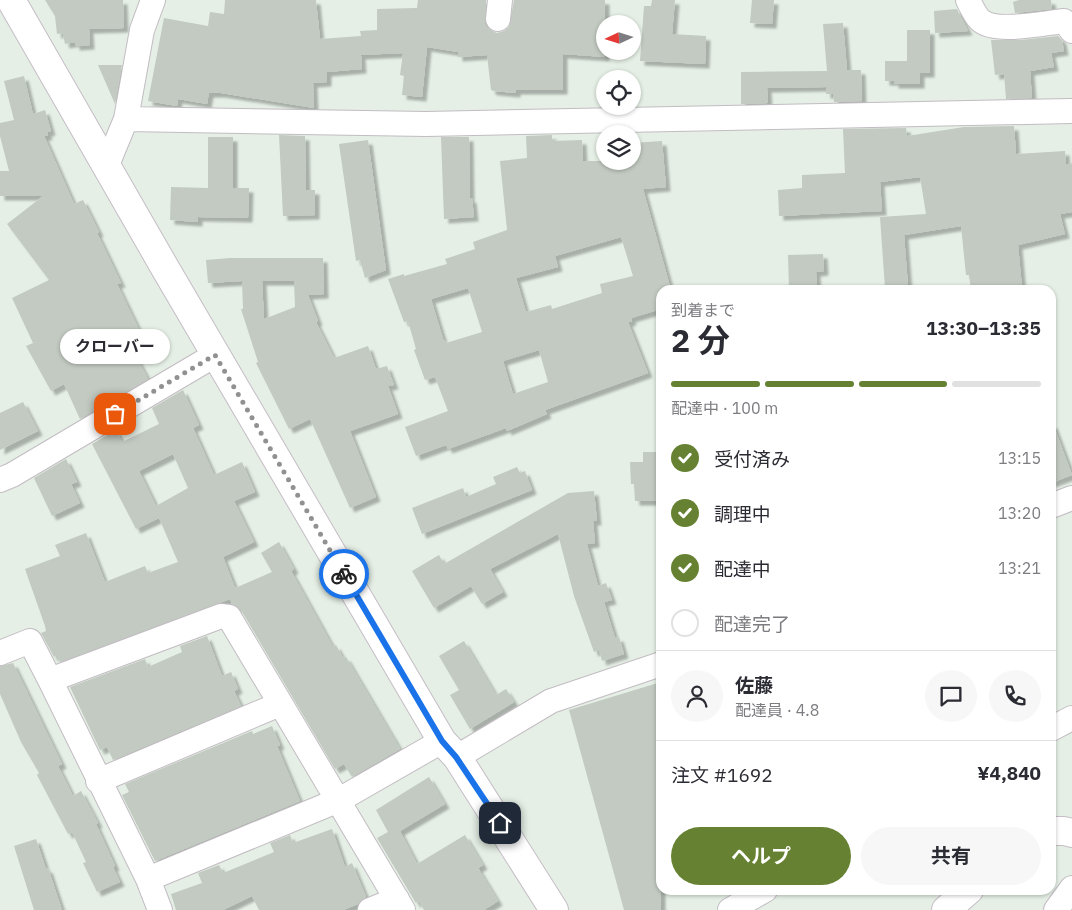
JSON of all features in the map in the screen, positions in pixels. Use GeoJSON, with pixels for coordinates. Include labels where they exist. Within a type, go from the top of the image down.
{"type":"FeatureCollection","features":[{"type":"Feature","properties":{"kind":"street"},"geometry":{"type":"LineString","coordinates":[[11,0],[215,355],[449,749],[554,910]]}},
{"type":"Feature","properties":{"kind":"street"},"geometry":{"type":"LineString","coordinates":[[107,165],[126,119],[142,30],[153,0]]}},
{"type":"Feature","properties":{"kind":"street"},"geometry":{"type":"LineString","coordinates":[[968,0],[980,20],[990,26],[1004,27],[1064,21],[1072,31]]}},
{"type":"Feature","properties":{"kind":"street"},"geometry":{"type":"LineString","coordinates":[[126,119],[426,124],[1072,111]]}},
{"type":"Feature","properties":{"kind":"street"},"geometry":{"type":"LineString","coordinates":[[0,480],[12,475],[215,355]]}},
{"type":"Feature","properties":{"kind":"street"},"geometry":{"type":"LineString","coordinates":[[1056,504],[1072,498]]}},
{"type":"Feature","properties":{"kind":"street"},"geometry":{"type":"LineString","coordinates":[[50,680],[221,616],[229,617],[400,905],[370,910]]}},
{"type":"Feature","properties":{"kind":"street"},"geometry":{"type":"LineString","coordinates":[[0,653],[30,641],[148,879],[160,910]]}},
{"type":"Feature","properties":{"kind":"street"},"geometry":{"type":"LineString","coordinates":[[148,879],[339,800],[551,701],[656,666]]}},
{"type":"Feature","properties":{"kind":"street"},"geometry":{"type":"LineString","coordinates":[[98,781],[280,704]]}},
{"type":"Feature","properties":{"kind":"street"},"geometry":{"type":"LineString","coordinates":[[1056,726],[1072,718]]}},
{"type":"Feature","properties":{"kind":"street"},"geometry":{"type":"LineString","coordinates":[[1056,831],[1072,833]]}},
{"type":"Feature","properties":{"kind":"street"},"geometry":{"type":"LineString","coordinates":[[1056,910],[1072,888]]}},
{"type":"Feature","properties":{"kind":"street"},"geometry":{"type":"LineString","coordinates":[[730,910],[756,895]]}},
{"type":"Feature","properties":{"kind":"street"},"geometry":{"type":"LineString","coordinates":[[946,910],[963,895]]}},
{"type":"Feature","properties":{"kind":"building"},"geometry":{"type":"Polygon","coordinates":[[[45,0],[123,0],[124,28],[89,29],[90,45],[75,46],[75,42],[65,44],[63,33],[57,34],[55,16],[45,0]]]}},
{"type":"Feature","properties":{"kind":"building"},"geometry":{"type":"Polygon","coordinates":[[[225,0],[316,0],[320,39],[361,36],[360,31],[377,30],[377,9],[417,8],[418,0],[486,0],[485,24],[490,30],[497,33],[509,27],[514,0],[605,0],[605,15],[596,15],[596,56],[563,54],[563,90],[516,90],[516,93],[494,91],[491,90],[487,55],[458,57],[458,52],[427,47],[422,97],[402,95],[404,76],[400,75],[403,53],[361,55],[362,69],[327,72],[327,82],[313,83],[314,108],[221,93],[209,93],[207,104],[178,99],[177,106],[148,101],[164,18],[208,26],[210,12],[224,14],[225,0]]]}},
{"type":"Feature","properties":{"kind":"building"},"geometry":{"type":"Polygon","coordinates":[[[652,0],[675,0],[672,34],[706,36],[705,64],[640,61],[644,6],[651,6],[652,0]]]}},
{"type":"Feature","properties":{"kind":"building"},"geometry":{"type":"Polygon","coordinates":[[[752,0],[774,0],[772,24],[750,23],[752,0]]]}},
{"type":"Feature","properties":{"kind":"building"},"geometry":{"type":"Polygon","coordinates":[[[1019,0],[1051,0],[1052,9],[1015,13],[1013,2],[1019,0]]]}},
{"type":"Feature","properties":{"kind":"building"},"geometry":{"type":"Polygon","coordinates":[[[957,9],[968,31],[935,33],[934,11],[957,9]]]}},
{"type":"Feature","properties":{"kind":"building"},"geometry":{"type":"Polygon","coordinates":[[[843,23],[847,70],[861,70],[862,101],[834,102],[833,94],[826,94],[826,87],[767,88],[768,103],[741,104],[741,72],[827,71],[823,24],[843,23]]]}},
{"type":"Feature","properties":{"kind":"building"},"geometry":{"type":"Polygon","coordinates":[[[907,30],[930,30],[930,73],[920,73],[920,84],[894,84],[894,81],[885,81],[885,61],[907,61],[907,30]]]}},
{"type":"Feature","properties":{"kind":"building"},"geometry":{"type":"Polygon","coordinates":[[[1058,36],[1062,40],[1064,51],[1051,53],[1054,67],[1030,71],[1032,98],[1006,99],[1004,74],[995,75],[991,40],[1021,40],[1058,36]]]}},
{"type":"Feature","properties":{"kind":"building"},"geometry":{"type":"Polygon","coordinates":[[[98,65],[122,65],[115,104],[98,65]]]}},
{"type":"Feature","properties":{"kind":"building"},"geometry":{"type":"Polygon","coordinates":[[[24,76],[33,114],[45,110],[51,131],[47,132],[48,136],[44,136],[74,204],[83,200],[99,232],[97,233],[121,283],[117,284],[141,334],[128,341],[148,379],[80,419],[64,384],[51,391],[26,346],[33,343],[12,298],[49,280],[7,224],[43,196],[0,196],[0,171],[9,171],[0,136],[0,123],[14,120],[4,81],[24,76]]]}},
{"type":"Feature","properties":{"kind":"building"},"geometry":{"type":"Polygon","coordinates":[[[1014,126],[1016,154],[1065,151],[1066,165],[1072,163],[1072,212],[1060,214],[1065,234],[1018,245],[1022,285],[970,285],[969,275],[966,275],[961,226],[904,235],[908,285],[885,285],[880,217],[926,214],[920,177],[880,182],[882,211],[779,216],[778,190],[802,188],[802,175],[845,173],[843,129],[906,128],[907,136],[964,127],[1014,126]]]}},
{"type":"Feature","properties":{"kind":"building"},"geometry":{"type":"Polygon","coordinates":[[[279,135],[305,136],[306,190],[315,190],[315,215],[283,216],[279,135]]]}},
{"type":"Feature","properties":{"kind":"building"},"geometry":{"type":"Polygon","coordinates":[[[552,135],[552,141],[582,140],[583,161],[596,161],[596,170],[641,170],[641,142],[662,141],[666,187],[643,189],[670,285],[656,285],[656,310],[631,318],[632,321],[628,322],[648,373],[545,410],[547,414],[507,431],[506,428],[448,449],[446,445],[416,456],[405,427],[448,411],[435,377],[425,380],[414,350],[416,349],[408,321],[404,322],[388,279],[447,264],[445,259],[475,249],[473,242],[507,230],[500,161],[527,158],[526,136],[552,135]],[[621,237],[555,256],[558,267],[516,278],[526,312],[551,305],[552,309],[602,293],[600,284],[633,276],[621,237]],[[468,288],[431,299],[443,339],[446,343],[482,332],[468,288]],[[539,350],[503,361],[513,394],[548,382],[539,350]]]}},
{"type":"Feature","properties":{"kind":"building"},"geometry":{"type":"Polygon","coordinates":[[[208,137],[233,137],[233,188],[249,188],[248,218],[198,217],[198,222],[170,220],[171,187],[208,188],[208,137]]]}},
{"type":"Feature","properties":{"kind":"building"},"geometry":{"type":"Polygon","coordinates":[[[441,137],[469,137],[470,199],[472,198],[474,217],[444,219],[441,137]]]}},
{"type":"Feature","properties":{"kind":"building"},"geometry":{"type":"Polygon","coordinates":[[[368,140],[386,270],[365,278],[360,260],[356,261],[339,144],[368,140]]]}},
{"type":"Feature","properties":{"kind":"building"},"geometry":{"type":"Polygon","coordinates":[[[823,254],[824,271],[816,272],[817,285],[789,285],[788,255],[823,254]]]}},
{"type":"Feature","properties":{"kind":"building"},"geometry":{"type":"Polygon","coordinates":[[[230,258],[323,258],[324,294],[308,295],[318,321],[316,322],[334,358],[368,346],[376,369],[387,366],[394,385],[388,386],[398,414],[350,431],[376,497],[350,508],[310,419],[289,429],[256,363],[258,362],[241,309],[243,309],[242,281],[208,283],[206,260],[230,258]],[[262,281],[264,319],[295,307],[294,281],[262,281]]]}},
{"type":"Feature","properties":{"kind":"building"},"geometry":{"type":"Polygon","coordinates":[[[183,390],[199,425],[193,428],[214,475],[242,462],[255,492],[234,501],[254,542],[223,557],[235,588],[272,572],[261,553],[279,542],[294,569],[291,571],[333,647],[336,645],[343,658],[346,657],[400,749],[352,777],[344,764],[335,769],[241,610],[232,604],[230,599],[60,662],[57,655],[54,657],[41,633],[46,631],[45,626],[25,569],[60,556],[55,545],[86,533],[105,582],[145,566],[148,573],[178,562],[159,518],[136,529],[92,444],[116,430],[122,442],[159,424],[152,408],[183,390]],[[173,454],[139,471],[156,506],[188,488],[173,454]]]}},
{"type":"Feature","properties":{"kind":"building"},"geometry":{"type":"Polygon","coordinates":[[[23,402],[38,431],[0,450],[0,413],[23,402]]]}},
{"type":"Feature","properties":{"kind":"building"},"geometry":{"type":"Polygon","coordinates":[[[1056,432],[1072,475],[1056,481],[1056,432]]]}},
{"type":"Feature","properties":{"kind":"building"},"geometry":{"type":"Polygon","coordinates":[[[643,452],[656,452],[656,501],[635,501],[634,484],[631,484],[630,462],[643,462],[643,452]]]}},
{"type":"Feature","properties":{"kind":"building"},"geometry":{"type":"Polygon","coordinates":[[[66,459],[77,482],[71,484],[80,503],[52,516],[34,478],[66,459]]]}},
{"type":"Feature","properties":{"kind":"building"},"geometry":{"type":"Polygon","coordinates":[[[517,467],[520,473],[525,471],[532,490],[422,534],[412,508],[463,488],[466,497],[496,484],[493,477],[517,467]]]}},
{"type":"Feature","properties":{"kind":"building"},"geometry":{"type":"Polygon","coordinates":[[[594,491],[597,521],[593,521],[595,543],[587,544],[598,586],[606,583],[612,600],[604,602],[615,638],[619,637],[624,654],[602,661],[599,650],[594,652],[574,596],[558,534],[490,569],[503,592],[482,604],[471,586],[434,608],[412,571],[439,555],[444,564],[568,493],[594,491]]]}},
{"type":"Feature","properties":{"kind":"building"},"geometry":{"type":"Polygon","coordinates":[[[207,636],[222,676],[231,672],[238,689],[234,691],[241,706],[113,760],[107,747],[100,750],[70,687],[145,659],[148,667],[182,652],[180,646],[207,636]]]}},
{"type":"Feature","properties":{"kind":"building"},"geometry":{"type":"Polygon","coordinates":[[[464,641],[496,695],[506,689],[514,702],[470,729],[450,695],[459,690],[439,656],[464,641]]]}},
{"type":"Feature","properties":{"kind":"building"},"geometry":{"type":"Polygon","coordinates":[[[13,663],[62,764],[58,766],[73,796],[81,791],[98,823],[96,824],[115,866],[113,867],[120,882],[97,892],[83,863],[86,862],[72,832],[68,834],[37,775],[39,773],[21,742],[0,694],[0,666],[13,663]]]}},
{"type":"Feature","properties":{"kind":"building"},"geometry":{"type":"Polygon","coordinates":[[[656,684],[656,895],[661,895],[661,910],[624,910],[569,710],[656,684]]]}},
{"type":"Feature","properties":{"kind":"building"},"geometry":{"type":"Polygon","coordinates":[[[272,726],[280,745],[277,746],[300,801],[155,861],[122,795],[129,792],[125,784],[252,731],[253,734],[272,726]]]}},
{"type":"Feature","properties":{"kind":"building"},"geometry":{"type":"Polygon","coordinates":[[[429,777],[445,804],[400,831],[417,864],[465,835],[483,865],[478,868],[498,901],[484,910],[424,910],[419,901],[416,903],[377,838],[388,832],[376,810],[429,777]]]}},
{"type":"Feature","properties":{"kind":"building"},"geometry":{"type":"Polygon","coordinates":[[[332,829],[345,867],[352,863],[366,897],[358,904],[343,910],[259,910],[252,896],[223,910],[176,910],[171,894],[202,883],[198,873],[219,865],[223,873],[274,852],[270,843],[290,835],[293,843],[332,829]]]}},
{"type":"Feature","properties":{"kind":"building"},"geometry":{"type":"Polygon","coordinates":[[[36,839],[62,910],[34,910],[14,846],[36,839]]]}},
{"type":"Feature","properties":{"kind":"way so far"},"geometry":{"type":"LineString","coordinates":[[115,414],[215,355],[344,574]]}},
{"type":"Feature","properties":{"kind":"place","name":"クローバー"},"geometry":{"type":"Point","coordinates":[115,414]}},
{"type":"Feature","properties":{"kind":"route"},"geometry":{"type":"LineString","coordinates":[[344,574],[442,741],[456,757],[500,823]]}}]}
